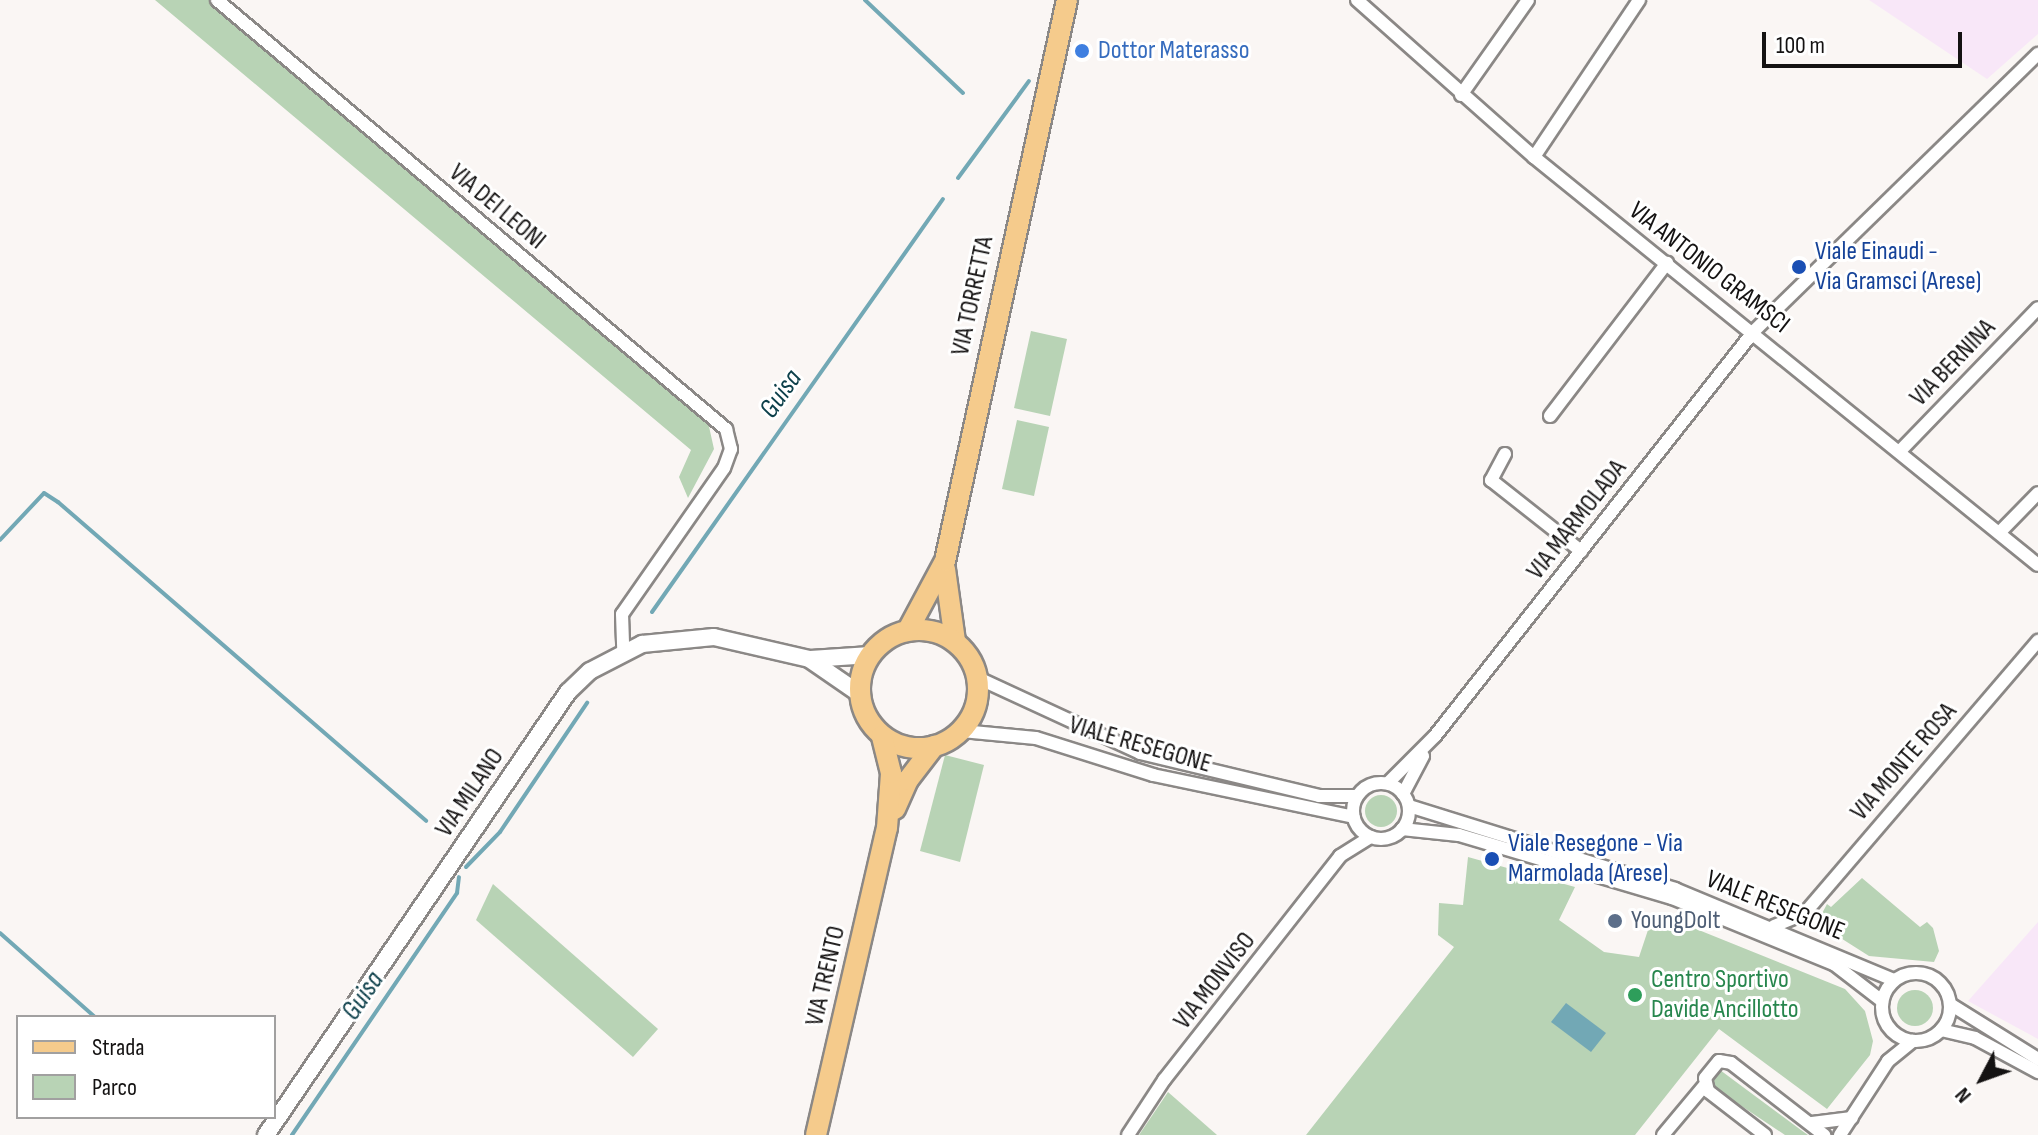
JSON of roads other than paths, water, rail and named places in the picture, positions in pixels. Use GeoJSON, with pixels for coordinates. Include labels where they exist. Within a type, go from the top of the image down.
{"type":"FeatureCollection","features":[{"type":"Feature","properties":{"kind":"main road","name":"VIA TORRETTA"},"geometry":{"type":"LineString","coordinates":[[908,630],[945,561],[1067,0]]}},
{"type":"Feature","properties":{"kind":"main road","name":"VIA TORRETTA"},"geometry":{"type":"LineString","coordinates":[[945,561],[955,641]]}},
{"type":"Feature","properties":{"kind":"main road"},"geometry":{"type":"LineString","coordinates":[[908,630],[933,631],[955,641],[978,678],[976,706],[962,731],[934,746],[895,795],[882,736],[867,717],[860,694],[870,655],[887,639],[908,630]]}},
{"type":"Feature","properties":{"kind":"main road"},"geometry":{"type":"LineString","coordinates":[[882,736],[906,746],[934,746]]}},
{"type":"Feature","properties":{"kind":"main road","name":"VIA TRENTO"},"geometry":{"type":"LineString","coordinates":[[816,1135],[895,795]]}},
{"type":"Feature","properties":{"kind":"street","name":"VIA DEI LEONI"},"geometry":{"type":"LineString","coordinates":[[217,0],[726,429],[730,456],[622,614],[623,651]]}},
{"type":"Feature","properties":{"kind":"street","name":"VIA ANTONIO GRAMSCI"},"geometry":{"type":"LineString","coordinates":[[1357,0],[1534,157],[1754,331],[2038,565]]}},
{"type":"Feature","properties":{"kind":"street"},"geometry":{"type":"LineString","coordinates":[[1461,95],[1528,0]]}},
{"type":"Feature","properties":{"kind":"street"},"geometry":{"type":"LineString","coordinates":[[1534,157],[1639,0]]}},
{"type":"Feature","properties":{"kind":"street"},"geometry":{"type":"LineString","coordinates":[[1962,124],[2038,54]]}},
{"type":"Feature","properties":{"kind":"street"},"geometry":{"type":"LineString","coordinates":[[1962,124],[2038,60]]}},
{"type":"Feature","properties":{"kind":"street","name":"VIA MARMOLADA"},"geometry":{"type":"LineString","coordinates":[[1388,783],[1435,736],[1754,331],[1962,124]]}},
{"type":"Feature","properties":{"kind":"street"},"geometry":{"type":"LineString","coordinates":[[1550,416],[1667,263]]}},
{"type":"Feature","properties":{"kind":"street","name":"VIA BERNINA"},"geometry":{"type":"LineString","coordinates":[[1901,450],[2035,317]]}},
{"type":"Feature","properties":{"kind":"street"},"geometry":{"type":"LineString","coordinates":[[1505,454],[1491,480],[1581,551]]}},
{"type":"Feature","properties":{"kind":"street"},"geometry":{"type":"LineString","coordinates":[[2000,532],[2038,493]]}},
{"type":"Feature","properties":{"kind":"street","name":"VIA MILANO"},"geometry":{"type":"LineString","coordinates":[[266,1135],[568,692],[623,651],[703,636],[809,659]]}},
{"type":"Feature","properties":{"kind":"street","name":"VIA MONTE ROSA"},"geometry":{"type":"LineString","coordinates":[[1774,926],[1804,914],[2038,641]]}},
{"type":"Feature","properties":{"kind":"street"},"geometry":{"type":"LineString","coordinates":[[809,659],[870,655]]}},
{"type":"Feature","properties":{"kind":"street"},"geometry":{"type":"LineString","coordinates":[[809,659],[860,694]]}},
{"type":"Feature","properties":{"kind":"street","name":"VIALE RESEGONE"},"geometry":{"type":"LineString","coordinates":[[978,678],[1140,753],[1319,796],[1357,796]]}},
{"type":"Feature","properties":{"kind":"street","name":"VIALE RESEGONE"},"geometry":{"type":"LineString","coordinates":[[962,731],[1036,738],[1153,775],[1354,819]]}},
{"type":"Feature","properties":{"kind":"street","name":"VIA MARMOLADA"},"geometry":{"type":"LineString","coordinates":[[1406,800],[1435,736]]}},
{"type":"Feature","properties":{"kind":"street"},"geometry":{"type":"LineString","coordinates":[[1388,783],[1406,800],[1402,829],[1385,839],[1371,837],[1354,819],[1357,796],[1371,785],[1388,783]]}},
{"type":"Feature","properties":{"kind":"street","name":"VIALE RESEGONE"},"geometry":{"type":"LineString","coordinates":[[1406,800],[1675,889],[1774,926],[1894,980]]}},
{"type":"Feature","properties":{"kind":"street","name":"VIA MONVISO"},"geometry":{"type":"LineString","coordinates":[[1128,1135],[1164,1080],[1340,856],[1354,819]]}},
{"type":"Feature","properties":{"kind":"street","name":"VIALE RESEGONE"},"geometry":{"type":"LineString","coordinates":[[1402,829],[1459,835],[1672,898],[1834,964],[1882,1001]]}},
{"type":"Feature","properties":{"kind":"street","name":"VIA MONVISO"},"geometry":{"type":"LineString","coordinates":[[1340,856],[1371,837]]}},
{"type":"Feature","properties":{"kind":"street"},"geometry":{"type":"LineString","coordinates":[[1804,914],[1813,943]]}},
{"type":"Feature","properties":{"kind":"street"},"geometry":{"type":"LineString","coordinates":[[1888,1061],[1892,1031],[1882,1001],[1894,980],[1912,973],[1932,976],[1948,993],[1950,1004],[1941,1030]]}},
{"type":"Feature","properties":{"kind":"street"},"geometry":{"type":"LineString","coordinates":[[1950,1004],[2038,1059]]}},
{"type":"Feature","properties":{"kind":"street"},"geometry":{"type":"LineString","coordinates":[[1840,1135],[1888,1061],[1913,1041],[1941,1030],[1975,1038],[2038,1072]]}},
{"type":"Feature","properties":{"kind":"street"},"geometry":{"type":"LineString","coordinates":[[1892,1031],[1913,1041]]}},
{"type":"Feature","properties":{"kind":"street"},"geometry":{"type":"LineString","coordinates":[[1663,1135],[1705,1085],[1716,1064],[1727,1060],[1824,1135]]}},
{"type":"Feature","properties":{"kind":"street"},"geometry":{"type":"LineString","coordinates":[[1705,1085],[1765,1135]]}},
{"type":"Feature","properties":{"kind":"street"},"geometry":{"type":"LineString","coordinates":[[1812,1123],[1852,1118]]}},
{"type":"Feature","properties":{"kind":"water"},"geometry":{"type":"Polygon","coordinates":[[[1566,1003],[1606,1033],[1591,1052],[1551,1022],[1566,1003]]]}},
{"type":"Feature","properties":{"kind":"waterway"},"geometry":{"type":"LineString","coordinates":[[865,0],[963,93]]}},
{"type":"Feature","properties":{"kind":"waterway","name":"Guisa"},"geometry":{"type":"LineString","coordinates":[[958,178],[1029,81]]}},
{"type":"Feature","properties":{"kind":"waterway","name":"Guisa"},"geometry":{"type":"LineString","coordinates":[[652,612],[943,199]]}},
{"type":"Feature","properties":{"kind":"waterway"},"geometry":{"type":"LineString","coordinates":[[0,540],[44,493],[58,502],[426,821]]}},
{"type":"Feature","properties":{"kind":"waterway","name":"Guisa"},"geometry":{"type":"LineString","coordinates":[[466,867],[500,832],[587,703]]}},
{"type":"Feature","properties":{"kind":"waterway","name":"Guisa"},"geometry":{"type":"LineString","coordinates":[[292,1135],[457,893],[459,877]]}},
{"type":"Feature","properties":{"kind":"waterway"},"geometry":{"type":"LineString","coordinates":[[0,933],[93,1015]]}},
{"type":"Feature","properties":{"kind":"place","name":"Dottor Materasso"},"geometry":{"type":"Point","coordinates":[1082,51]}},
{"type":"Feature","properties":{"kind":"place","name":"Viale Einaudi - Via Gramsci (Arese)"},"geometry":{"type":"Point","coordinates":[1799,267]}},
{"type":"Feature","properties":{"kind":"place","name":"Viale Resegone - Via Marmolada (Arese)"},"geometry":{"type":"Point","coordinates":[1492,859]}},
{"type":"Feature","properties":{"kind":"place","name":"YoungDoIt"},"geometry":{"type":"Point","coordinates":[1615,921]}},
{"type":"Feature","properties":{"kind":"place","name":"Centro Sportivo Davide Ancillotto"},"geometry":{"type":"Point","coordinates":[1635,995]}}]}
